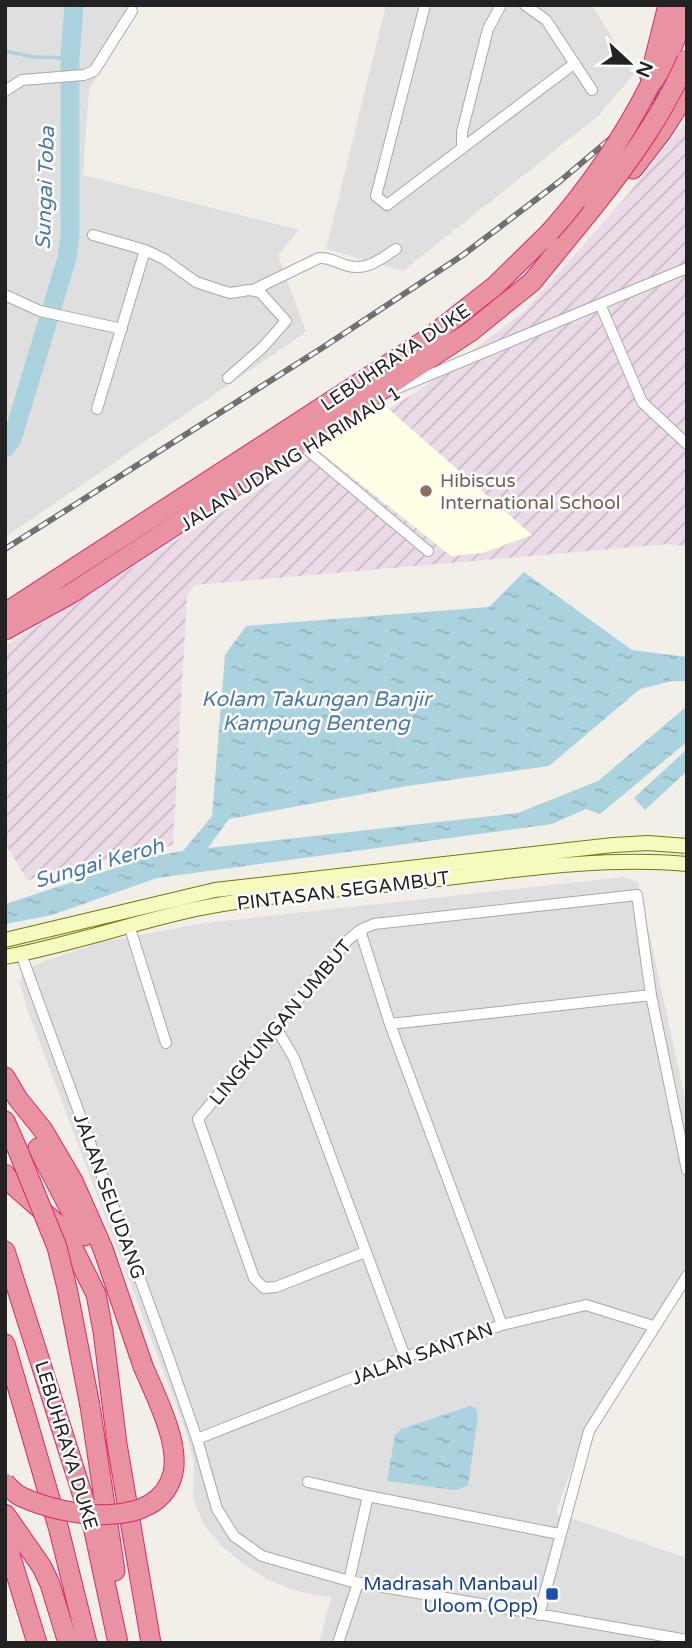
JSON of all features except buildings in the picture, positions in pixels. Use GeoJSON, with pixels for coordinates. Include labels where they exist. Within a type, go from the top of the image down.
{"type":"FeatureCollection","features":[{"type":"Feature","properties":{"kind":"highway"},"geometry":{"type":"LineString","coordinates":[[650,85],[649,73],[668,5]]}},
{"type":"Feature","properties":{"kind":"highway","name":"LEBUHRAYA DUKE"},"geometry":{"type":"LineString","coordinates":[[5,613],[430,337],[463,313],[522,262],[565,216],[600,170],[672,50],[685,5]]}},
{"type":"Feature","properties":{"kind":"highway","name":"LEBUHRAYA DUKE"},"geometry":{"type":"LineString","coordinates":[[5,630],[72,593],[470,332],[532,282],[621,170],[666,101],[687,59]]}},
{"type":"Feature","properties":{"kind":"highway"},"geometry":{"type":"LineString","coordinates":[[547,265],[594,216],[630,172],[663,130],[687,93]]}},
{"type":"Feature","properties":{"kind":"highway"},"geometry":{"type":"LineString","coordinates":[[5,602],[29,597]]}},
{"type":"Feature","properties":{"kind":"highway"},"geometry":{"type":"LineString","coordinates":[[5,1077],[18,1099],[43,1130],[73,1181],[103,1249],[175,1453],[173,1474],[166,1490],[151,1504],[118,1515],[80,1513],[42,1505],[19,1496],[5,1483]]}},
{"type":"Feature","properties":{"kind":"highway"},"geometry":{"type":"LineString","coordinates":[[18,1099],[32,1136],[83,1233],[102,1282],[106,1312],[103,1331]]}},
{"type":"Feature","properties":{"kind":"highway"},"geometry":{"type":"LineString","coordinates":[[5,1121],[57,1247],[67,1288],[90,1406],[120,1638]]}},
{"type":"Feature","properties":{"kind":"highway"},"geometry":{"type":"LineString","coordinates":[[5,1135],[19,1153]]}},
{"type":"Feature","properties":{"kind":"highway"},"geometry":{"type":"LineString","coordinates":[[5,1174],[68,1238],[96,1294],[107,1357],[117,1444],[151,1643]]}},
{"type":"Feature","properties":{"kind":"highway","name":"LEBUHRAYA DUKE"},"geometry":{"type":"LineString","coordinates":[[5,1251],[94,1531],[120,1638]]}},
{"type":"Feature","properties":{"kind":"highway","name":"LEBUHRAYA DUKE"},"geometry":{"type":"LineString","coordinates":[[5,1344],[59,1530],[87,1643]]}},
{"type":"Feature","properties":{"kind":"highway"},"geometry":{"type":"LineString","coordinates":[[5,1514],[42,1567],[68,1643]]}},
{"type":"Feature","properties":{"kind":"highway"},"geometry":{"type":"LineString","coordinates":[[5,1538],[37,1643]]}},
{"type":"Feature","properties":{"kind":"main road","name":"PINTASAN SEGAMBUT"},"geometry":{"type":"LineString","coordinates":[[5,940],[215,890],[613,845],[648,843],[687,846]]}},
{"type":"Feature","properties":{"kind":"main road","name":"PINTASAN SEGAMBUT"},"geometry":{"type":"LineString","coordinates":[[5,957],[222,904],[612,862],[687,864]]}},
{"type":"Feature","properties":{"kind":"street"},"geometry":{"type":"LineString","coordinates":[[425,5],[376,196],[387,205],[575,63]]}},
{"type":"Feature","properties":{"kind":"street"},"geometry":{"type":"LineString","coordinates":[[462,149],[462,132],[488,29],[501,5]]}},
{"type":"Feature","properties":{"kind":"street"},"geometry":{"type":"LineString","coordinates":[[525,5],[546,20],[592,90]]}},
{"type":"Feature","properties":{"kind":"street"},"geometry":{"type":"LineString","coordinates":[[5,91],[22,80],[84,75],[94,71],[132,11]]}},
{"type":"Feature","properties":{"kind":"street"},"geometry":{"type":"LineString","coordinates":[[93,235],[145,250],[164,259],[196,282],[230,293],[253,290],[319,258],[327,257],[360,268],[396,250]]}},
{"type":"Feature","properties":{"kind":"street"},"geometry":{"type":"LineString","coordinates":[[97,409],[145,250]]}},
{"type":"Feature","properties":{"kind":"street","name":"JALAN UDANG HARIMAU 1"},"geometry":{"type":"LineString","coordinates":[[59,605],[397,388],[687,268]]}},
{"type":"Feature","properties":{"kind":"street"},"geometry":{"type":"LineString","coordinates":[[229,378],[262,348],[286,321],[263,293],[253,290]]}},
{"type":"Feature","properties":{"kind":"street"},"geometry":{"type":"LineString","coordinates":[[5,295],[40,311],[122,329]]}},
{"type":"Feature","properties":{"kind":"street"},"geometry":{"type":"LineString","coordinates":[[600,304],[642,402],[687,444]]}},
{"type":"Feature","properties":{"kind":"street"},"geometry":{"type":"LineString","coordinates":[[304,447],[428,551]]}},
{"type":"Feature","properties":{"kind":"street"},"geometry":{"type":"LineString","coordinates":[[502,1325],[390,1024],[360,930],[374,924],[638,895],[651,995],[687,1170]]}},
{"type":"Feature","properties":{"kind":"street"},"geometry":{"type":"LineString","coordinates":[[129,925],[166,1043]]}},
{"type":"Feature","properties":{"kind":"street","name":"LINGKUNGAN UMBUT"},"geometry":{"type":"LineString","coordinates":[[360,930],[347,941],[198,1119],[254,1278],[264,1288],[276,1287],[365,1252]]}},
{"type":"Feature","properties":{"kind":"street","name":"JALAN SELUDANG"},"geometry":{"type":"LineString","coordinates":[[21,954],[197,1438],[217,1508],[234,1536],[262,1556],[354,1582],[687,1640]]}},
{"type":"Feature","properties":{"kind":"street"},"geometry":{"type":"LineString","coordinates":[[390,1024],[651,995]]}},
{"type":"Feature","properties":{"kind":"street"},"geometry":{"type":"LineString","coordinates":[[275,1026],[294,1058],[405,1357]]}},
{"type":"Feature","properties":{"kind":"street"},"geometry":{"type":"LineString","coordinates":[[539,1615],[589,1431],[687,1276]]}},
{"type":"Feature","properties":{"kind":"street","name":"JALAN SANTAN"},"geometry":{"type":"LineString","coordinates":[[197,1438],[405,1357],[502,1325],[586,1305],[653,1326]]}},
{"type":"Feature","properties":{"kind":"street"},"geometry":{"type":"LineString","coordinates":[[307,1482],[559,1534]]}},
{"type":"Feature","properties":{"kind":"street"},"geometry":{"type":"LineString","coordinates":[[338,1643],[354,1582],[369,1496]]}},
{"type":"Feature","properties":{"kind":"shaded area"},"geometry":{"type":"Polygon","coordinates":[[[5,5],[138,5],[89,90],[83,175],[299,230],[278,255],[306,332],[5,537],[5,452],[24,426],[5,416],[5,5]]]}},
{"type":"Feature","properties":{"kind":"shaded area"},"geometry":{"type":"Polygon","coordinates":[[[386,5],[592,5],[634,74],[598,116],[403,271],[326,249],[386,5]]]}},
{"type":"Feature","properties":{"kind":"shaded area"},"geometry":{"type":"Polygon","coordinates":[[[687,120],[687,546],[669,544],[195,585],[187,595],[173,845],[27,880],[5,843],[5,646],[418,391],[524,312],[630,192],[687,120]]]}},
{"type":"Feature","properties":{"kind":"shaded area","name":"Hibiscus International School"},"geometry":{"type":"Polygon","coordinates":[[[383,404],[532,535],[482,553],[451,556],[314,447],[383,404]]]}},
{"type":"Feature","properties":{"kind":"shaded area"},"geometry":{"type":"Polygon","coordinates":[[[623,877],[638,882],[687,1108],[687,1273],[585,1429],[556,1513],[687,1558],[687,1643],[319,1643],[331,1598],[293,1590],[267,1579],[222,1546],[204,1525],[193,1498],[194,1462],[186,1432],[28,1011],[20,983],[24,971],[102,942],[205,923],[623,877]]]}},
{"type":"Feature","properties":{"kind":"water","name":"Kolam Takungan Banjir Kampung Benteng"},"geometry":{"type":"Polygon","coordinates":[[[524,572],[632,650],[687,657],[687,681],[672,681],[640,689],[549,766],[407,786],[229,819],[208,848],[518,813],[598,781],[686,707],[687,701],[687,742],[600,814],[586,809],[552,824],[157,878],[52,915],[5,924],[5,904],[149,857],[183,851],[212,816],[225,655],[246,626],[489,607],[524,572]]]}},
{"type":"Feature","properties":{"kind":"water"},"geometry":{"type":"Polygon","coordinates":[[[687,749],[687,771],[645,810],[634,798],[687,749]]]}},
{"type":"Feature","properties":{"kind":"water"},"geometry":{"type":"Polygon","coordinates":[[[470,1406],[476,1408],[478,1416],[468,1486],[455,1490],[387,1481],[395,1435],[401,1429],[470,1406]]]}},
{"type":"Feature","properties":{"kind":"waterway","name":"Sungai Toba"},"geometry":{"type":"LineString","coordinates":[[5,448],[12,439],[67,258],[70,236],[70,58],[74,5]]}},
{"type":"Feature","properties":{"kind":"waterway"},"geometry":{"type":"LineString","coordinates":[[5,51],[34,57],[70,58]]}},
{"type":"Feature","properties":{"kind":"railway"},"geometry":{"type":"LineString","coordinates":[[5,549],[463,255],[559,182],[623,128],[687,67]]}},
{"type":"Feature","properties":{"kind":"place","name":"Hibiscus International School"},"geometry":{"type":"Point","coordinates":[426,491]}},
{"type":"Feature","properties":{"kind":"place","name":"Madrasah Manbaul Uloom (Opp)"},"geometry":{"type":"Point","coordinates":[552,1594]}},
{"type":"Feature","properties":{"kind":"water label","name":"Sungai Keroh"},"geometry":{"type":"Point","coordinates":[99,863]}}]}
